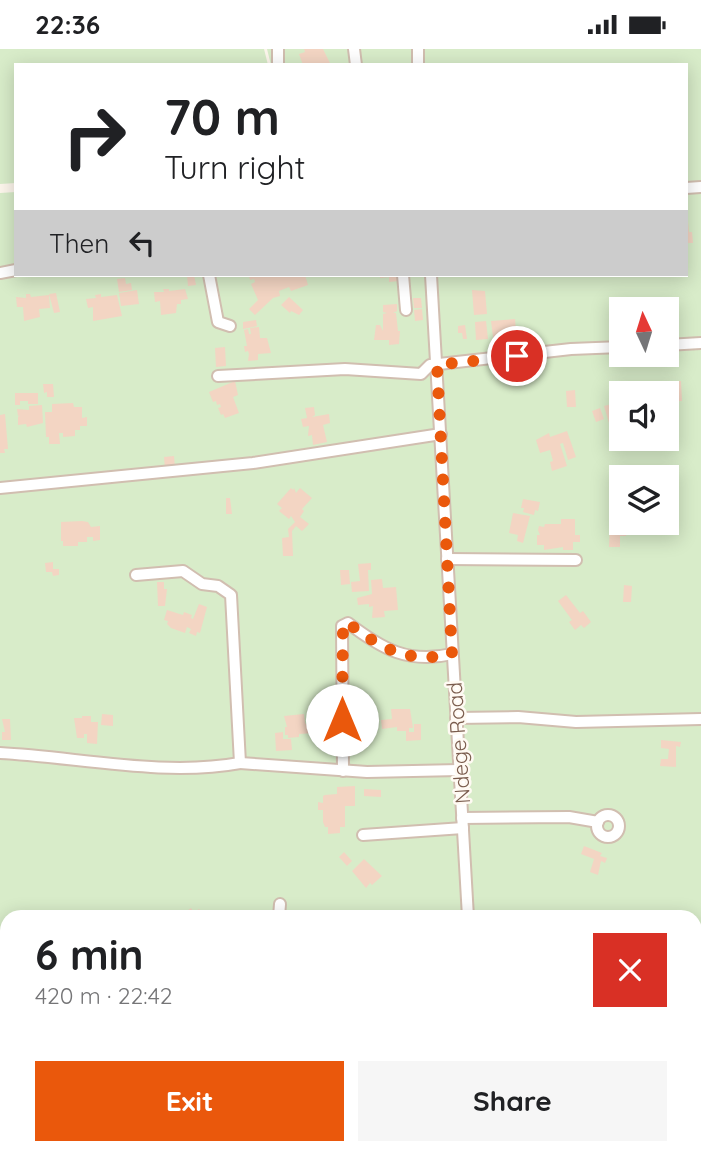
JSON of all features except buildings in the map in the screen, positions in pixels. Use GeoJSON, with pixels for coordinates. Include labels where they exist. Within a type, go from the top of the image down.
{"type":"FeatureCollection","features":[{"type":"Feature","properties":{"kind":"street"},"geometry":{"type":"LineString","coordinates":[[209,277],[216,319],[221,324],[230,325]]}},
{"type":"Feature","properties":{"kind":"street"},"geometry":{"type":"LineString","coordinates":[[403,277],[406,310]]}},
{"type":"Feature","properties":{"kind":"street","name":"Ndege Road"},"geometry":{"type":"LineString","coordinates":[[431,277],[468,910]]}},
{"type":"Feature","properties":{"kind":"street"},"geometry":{"type":"LineString","coordinates":[[679,344],[701,343]]}},
{"type":"Feature","properties":{"kind":"street"},"geometry":{"type":"LineString","coordinates":[[218,376],[345,369],[386,374],[421,374],[430,365],[571,349],[609,347]]}},
{"type":"Feature","properties":{"kind":"street"},"geometry":{"type":"LineString","coordinates":[[0,488],[253,463],[441,435]]}},
{"type":"Feature","properties":{"kind":"street"},"geometry":{"type":"LineString","coordinates":[[447,559],[576,560]]}},
{"type":"Feature","properties":{"kind":"street"},"geometry":{"type":"LineString","coordinates":[[136,575],[183,571],[202,584],[218,586],[231,595],[240,763]]}},
{"type":"Feature","properties":{"kind":"street"},"geometry":{"type":"LineString","coordinates":[[343,771],[342,626],[348,623],[372,641],[398,655],[440,657],[452,654]]}},
{"type":"Feature","properties":{"kind":"street"},"geometry":{"type":"LineString","coordinates":[[456,717],[518,717],[576,722],[701,719]]}},
{"type":"Feature","properties":{"kind":"street"},"geometry":{"type":"LineString","coordinates":[[0,753],[51,755],[167,768],[240,763],[343,771],[459,770]]}},
{"type":"Feature","properties":{"kind":"street"},"geometry":{"type":"LineString","coordinates":[[363,835],[463,823],[569,817],[598,822]]}},
{"type":"Feature","properties":{"kind":"street"},"geometry":{"type":"LineString","coordinates":[[280,904],[280,910]]}},
{"type":"Feature","properties":{"kind":"green space"},"geometry":{"type":"Polygon","coordinates":[[[0,49],[264,49],[268,63],[14,63],[14,183],[0,184],[0,49]]]}},
{"type":"Feature","properties":{"kind":"green space"},"geometry":{"type":"Polygon","coordinates":[[[267,49],[701,49],[701,910],[0,910],[0,193],[14,192],[14,277],[688,277],[688,63],[270,63],[267,49]]]}},
{"type":"Feature","properties":{"kind":"route"},"geometry":{"type":"LineString","coordinates":[[342,720],[343,624],[348,623],[372,641],[398,655],[440,657],[452,654],[437,365],[517,356]]}}]}
